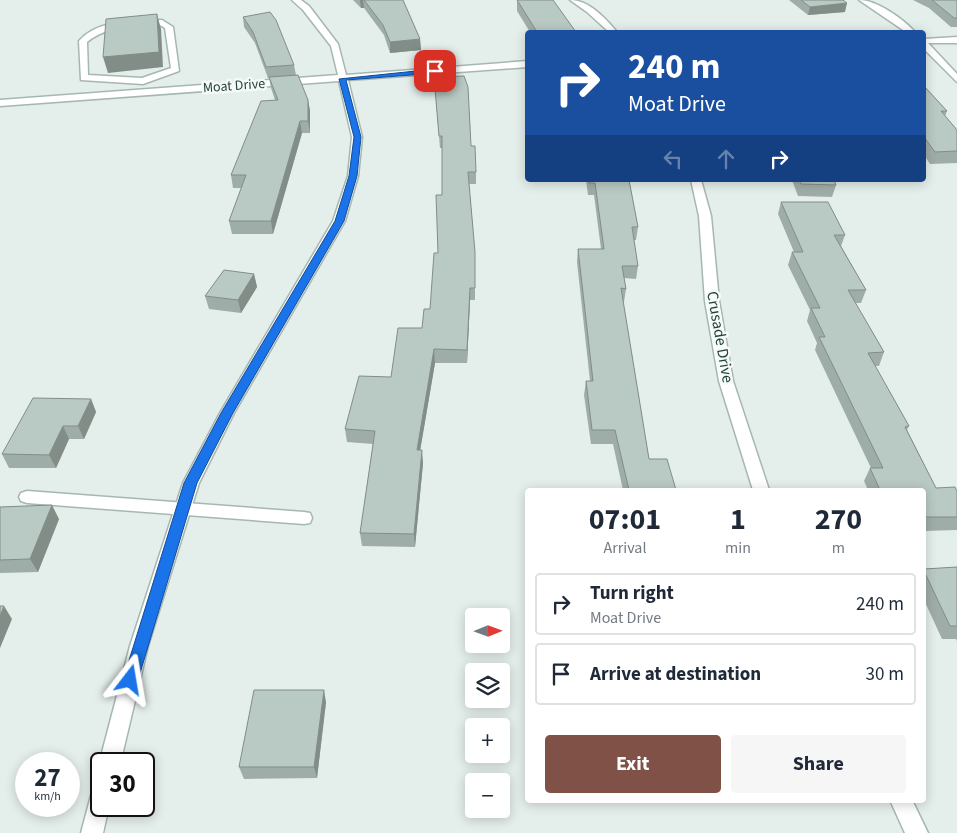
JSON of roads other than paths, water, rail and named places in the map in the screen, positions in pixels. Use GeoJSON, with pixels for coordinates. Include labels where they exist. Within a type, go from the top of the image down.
{"type":"FeatureCollection","features":[{"type":"Feature","properties":{"kind":"street"},"geometry":{"type":"LineString","coordinates":[[112,752],[139,646],[190,483],[227,413],[339,221],[353,176],[357,137],[334,46],[306,8],[296,0]]}},
{"type":"Feature","properties":{"kind":"street"},"geometry":{"type":"LineString","coordinates":[[574,0],[590,10],[611,30]]}},
{"type":"Feature","properties":{"kind":"street"},"geometry":{"type":"LineString","coordinates":[[863,0],[908,30]]}},
{"type":"Feature","properties":{"kind":"street"},"geometry":{"type":"LineString","coordinates":[[155,23],[168,24],[176,69],[143,81],[84,78],[83,42],[90,35],[108,28],[155,23]]}},
{"type":"Feature","properties":{"kind":"street"},"geometry":{"type":"LineString","coordinates":[[926,43],[957,40]]}},
{"type":"Feature","properties":{"kind":"street"},"geometry":{"type":"LineString","coordinates":[[926,45],[957,79]]}},
{"type":"Feature","properties":{"kind":"street","name":"Moat Drive"},"geometry":{"type":"LineString","coordinates":[[0,103],[525,64]]}},
{"type":"Feature","properties":{"kind":"street"},"geometry":{"type":"LineString","coordinates":[[143,81],[145,93]]}},
{"type":"Feature","properties":{"kind":"street","name":"Crusade Drive"},"geometry":{"type":"LineString","coordinates":[[696,182],[705,216],[712,302],[726,381],[760,488]]}},
{"type":"Feature","properties":{"kind":"street"},"geometry":{"type":"LineString","coordinates":[[27,497],[304,518]]}},
{"type":"Feature","properties":{"kind":"street"},"geometry":{"type":"LineString","coordinates":[[902,803],[917,833]]}},
{"type":"Feature","properties":{"kind":"street"},"geometry":{"type":"LineString","coordinates":[[92,833],[96,817]]}}]}
